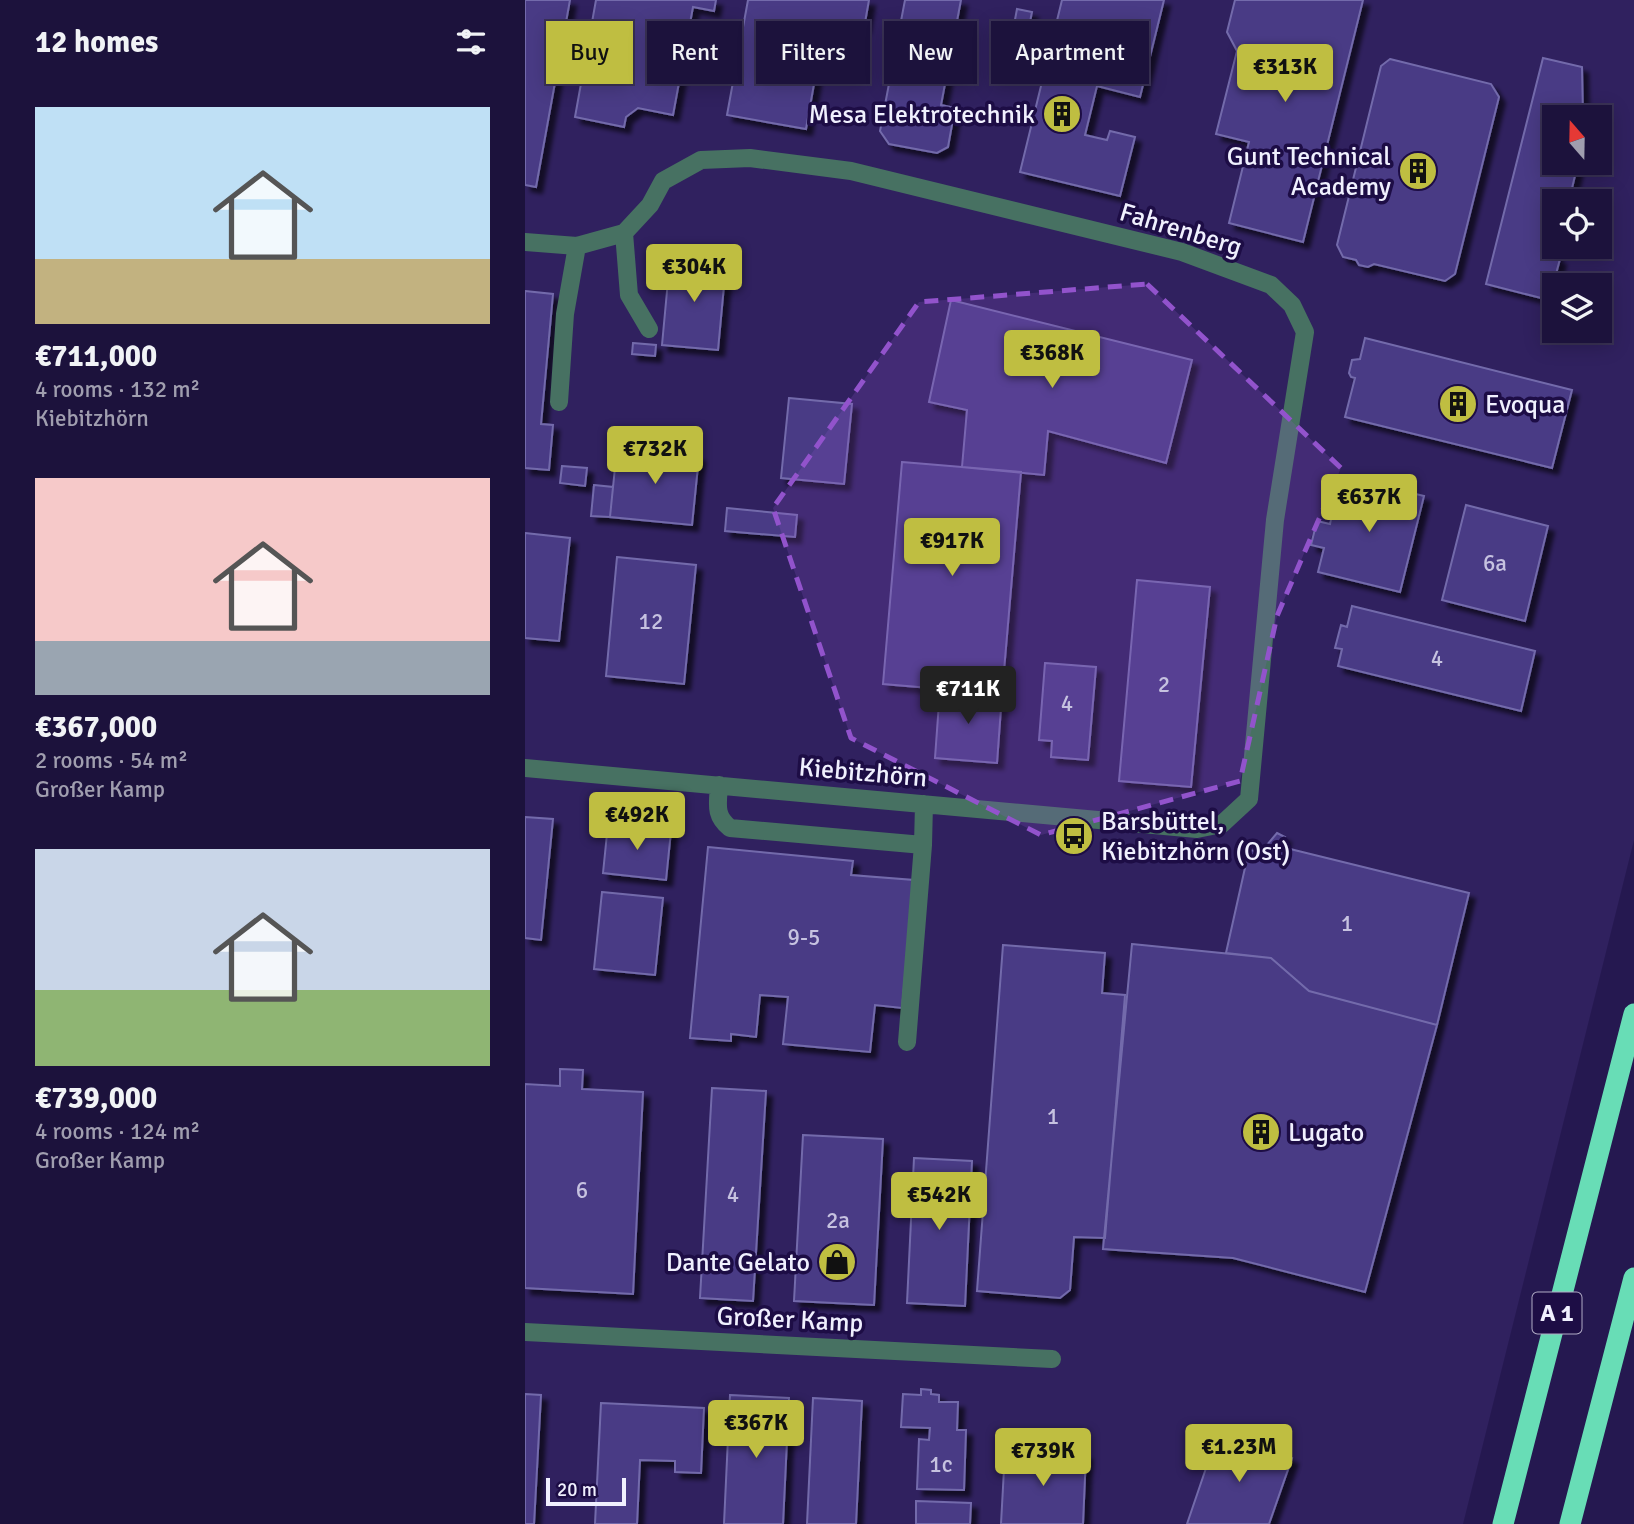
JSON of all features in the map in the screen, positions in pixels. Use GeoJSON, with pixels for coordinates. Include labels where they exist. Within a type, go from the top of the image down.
{"type":"FeatureCollection","features":[{"type":"Feature","properties":{"kind":"highway","name":"A 1"},"geometry":{"type":"LineString","coordinates":[[1503,1524],[1634,1014]]}},
{"type":"Feature","properties":{"kind":"highway","name":"A 1"},"geometry":{"type":"LineString","coordinates":[[1570,1524],[1634,1278]]}},
{"type":"Feature","properties":{"kind":"street","name":"Fahrenberg"},"geometry":{"type":"LineString","coordinates":[[625,233],[650,205],[663,181],[701,160],[750,158],[851,171],[1182,252],[1271,285],[1292,305],[1305,332],[1275,520],[1249,799],[1222,824],[1197,829]]}},
{"type":"Feature","properties":{"kind":"street"},"geometry":{"type":"LineString","coordinates":[[525,242],[577,246],[625,233],[629,295],[649,329]]}},
{"type":"Feature","properties":{"kind":"street"},"geometry":{"type":"LineString","coordinates":[[559,402],[565,314],[577,246]]}},
{"type":"Feature","properties":{"kind":"street","name":"Kiebitzhörn"},"geometry":{"type":"LineString","coordinates":[[525,768],[1197,829]]}},
{"type":"Feature","properties":{"kind":"street"},"geometry":{"type":"LineString","coordinates":[[719,785],[718,812],[721,821],[730,828],[923,845]]}},
{"type":"Feature","properties":{"kind":"street"},"geometry":{"type":"LineString","coordinates":[[907,1042],[924,804]]}},
{"type":"Feature","properties":{"kind":"street","name":"Großer Kamp"},"geometry":{"type":"LineString","coordinates":[[525,1332],[1052,1359]]}},
{"type":"Feature","properties":{"kind":"highlighted area"},"geometry":{"type":"Polygon","coordinates":[[[1147,284],[1341,468],[1277,616],[1240,781],[1041,835],[851,738],[773,508],[919,302],[1147,284]]]}},
{"type":"Feature","properties":{"kind":"shaded area"},"geometry":{"type":"Polygon","coordinates":[[[525,0],[1634,0],[1634,840],[1463,1524],[525,1524],[525,0]]]}},
{"type":"Feature","properties":{"kind":"building"},"geometry":{"type":"Polygon","coordinates":[[[525,0],[570,0],[566,21],[546,21],[546,84],[555,84],[536,187],[525,185],[525,0]]]}},
{"type":"Feature","properties":{"kind":"building"},"geometry":{"type":"Polygon","coordinates":[[[596,0],[716,0],[714,11],[693,7],[690,21],[647,21],[647,84],[679,84],[673,115],[638,108],[626,117],[624,127],[575,117],[581,84],[633,84],[633,21],[592,21],[596,0]]]}},
{"type":"Feature","properties":{"kind":"building"},"geometry":{"type":"Polygon","coordinates":[[[748,0],[869,0],[865,21],[756,21],[756,84],[814,84],[806,129],[727,115],[733,84],[742,84],[742,33],[748,0]]]}},
{"type":"Feature","properties":{"kind":"building"},"geometry":{"type":"Polygon","coordinates":[[[905,0],[961,0],[957,21],[901,21],[905,0]]]}},
{"type":"Feature","properties":{"kind":"building","name":"Mesa Elektrotechnik"},"geometry":{"type":"Polygon","coordinates":[[[1062,0],[1164,0],[1149,61],[1149,21],[1057,21],[1062,0]]]}},
{"type":"Feature","properties":{"kind":"building"},"geometry":{"type":"Polygon","coordinates":[[[1235,0],[1363,0],[1303,242],[1229,223],[1249,142],[1216,134],[1237,51],[1227,32],[1235,0]]]}},
{"type":"Feature","properties":{"kind":"building"},"geometry":{"type":"Polygon","coordinates":[[[1017,9],[1032,12],[1030,21],[1015,21],[1017,9]]]}},
{"type":"Feature","properties":{"kind":"building"},"geometry":{"type":"Polygon","coordinates":[[[1543,58],[1582,67],[1583,105],[1542,105],[1542,175],[1575,175],[1572,189],[1542,189],[1542,259],[1560,259],[1556,273],[1542,273],[1542,298],[1486,284],[1543,58]]]}},
{"type":"Feature","properties":{"kind":"building","name":"Gunt Technical Academy"},"geometry":{"type":"Polygon","coordinates":[[[1390,59],[1491,84],[1499,97],[1455,274],[1445,281],[1374,264],[1368,267],[1359,265],[1356,260],[1343,257],[1337,245],[1381,66],[1390,59]]]}},
{"type":"Feature","properties":{"kind":"building"},"geometry":{"type":"Polygon","coordinates":[[[889,84],[945,84],[941,105],[955,108],[948,147],[937,153],[889,144],[880,131],[889,84]]]}},
{"type":"Feature","properties":{"kind":"building","name":"Mesa Elektrotechnik"},"geometry":{"type":"Polygon","coordinates":[[[1041,84],[1143,84],[1140,97],[1097,86],[1085,135],[1107,140],[1110,131],[1135,137],[1120,196],[1020,172],[1041,84]]]}},
{"type":"Feature","properties":{"kind":"building"},"geometry":{"type":"Polygon","coordinates":[[[670,259],[726,264],[718,350],[662,345],[670,259]]]}},
{"type":"Feature","properties":{"kind":"building"},"geometry":{"type":"Polygon","coordinates":[[[525,291],[553,294],[541,424],[553,425],[549,470],[525,468],[525,291]]]}},
{"type":"Feature","properties":{"kind":"building"},"geometry":{"type":"Polygon","coordinates":[[[951,300],[1192,360],[1166,463],[1048,431],[1044,475],[962,467],[967,410],[929,402],[951,300]]]}},
{"type":"Feature","properties":{"kind":"building","name":"Evoqua"},"geometry":{"type":"Polygon","coordinates":[[[1365,338],[1572,390],[1552,468],[1345,417],[1355,378],[1349,373],[1352,360],[1360,359],[1365,338]]]}},
{"type":"Feature","properties":{"kind":"building"},"geometry":{"type":"Polygon","coordinates":[[[633,343],[656,345],[655,356],[632,354],[633,343]]]}},
{"type":"Feature","properties":{"kind":"building"},"geometry":{"type":"Polygon","coordinates":[[[789,398],[852,404],[844,484],[781,478],[789,398]]]}},
{"type":"Feature","properties":{"kind":"building"},"geometry":{"type":"Polygon","coordinates":[[[617,448],[699,456],[692,525],[610,517],[617,448]]]}},
{"type":"Feature","properties":{"kind":"building"},"geometry":{"type":"Polygon","coordinates":[[[902,462],[1021,472],[1002,694],[883,684],[902,462]]]}},
{"type":"Feature","properties":{"kind":"building"},"geometry":{"type":"Polygon","coordinates":[[[562,466],[587,468],[585,486],[560,483],[562,466]]]}},
{"type":"Feature","properties":{"kind":"building"},"geometry":{"type":"Polygon","coordinates":[[[1341,476],[1424,496],[1400,592],[1318,572],[1324,548],[1311,545],[1317,521],[1330,524],[1341,476]]]}},
{"type":"Feature","properties":{"kind":"building"},"geometry":{"type":"Polygon","coordinates":[[[594,485],[613,487],[610,517],[591,516],[594,485]]]}},
{"type":"Feature","properties":{"kind":"building"},"geometry":{"type":"Polygon","coordinates":[[[1466,505],[1548,526],[1525,621],[1442,600],[1466,505]]]}},
{"type":"Feature","properties":{"kind":"building"},"geometry":{"type":"Polygon","coordinates":[[[727,508],[797,515],[795,537],[725,531],[727,508]]]}},
{"type":"Feature","properties":{"kind":"building"},"geometry":{"type":"Polygon","coordinates":[[[525,533],[570,538],[559,641],[525,638],[525,533]]]}},
{"type":"Feature","properties":{"kind":"building"},"geometry":{"type":"Polygon","coordinates":[[[617,557],[696,565],[684,684],[606,676],[617,557]]]}},
{"type":"Feature","properties":{"kind":"building"},"geometry":{"type":"Polygon","coordinates":[[[1137,580],[1210,587],[1191,787],[1119,781],[1137,580]]]}},
{"type":"Feature","properties":{"kind":"building"},"geometry":{"type":"Polygon","coordinates":[[[1352,606],[1535,651],[1521,711],[1338,666],[1342,649],[1335,648],[1341,625],[1347,627],[1352,606]]]}},
{"type":"Feature","properties":{"kind":"building"},"geometry":{"type":"Polygon","coordinates":[[[1045,663],[1096,667],[1088,760],[1051,757],[1052,741],[1039,740],[1045,663]]]}},
{"type":"Feature","properties":{"kind":"building"},"geometry":{"type":"Polygon","coordinates":[[[940,689],[1002,694],[997,763],[935,758],[940,689]]]}},
{"type":"Feature","properties":{"kind":"building"},"geometry":{"type":"Polygon","coordinates":[[[525,817],[553,819],[541,940],[525,938],[525,817]]]}},
{"type":"Feature","properties":{"kind":"building"},"geometry":{"type":"Polygon","coordinates":[[[608,824],[671,831],[666,880],[603,873],[608,824]]]}},
{"type":"Feature","properties":{"kind":"building"},"geometry":{"type":"Polygon","coordinates":[[[1277,833],[1285,837],[1282,847],[1469,893],[1437,1025],[1309,991],[1271,958],[1226,953],[1249,850],[1261,852],[1277,833]]]}},
{"type":"Feature","properties":{"kind":"building"},"geometry":{"type":"Polygon","coordinates":[[[708,847],[853,861],[851,875],[914,880],[902,1008],[875,1005],[870,1052],[783,1044],[788,997],[760,995],[756,1037],[731,1034],[731,1041],[690,1038],[708,847]]]}},
{"type":"Feature","properties":{"kind":"building"},"geometry":{"type":"Polygon","coordinates":[[[602,892],[663,898],[655,975],[594,969],[602,892]]]}},
{"type":"Feature","properties":{"kind":"building","name":"Lugato"},"geometry":{"type":"Polygon","coordinates":[[[1132,944],[1271,958],[1309,991],[1437,1025],[1365,1292],[1233,1258],[1103,1249],[1132,944]]]}},
{"type":"Feature","properties":{"kind":"building"},"geometry":{"type":"Polygon","coordinates":[[[1003,945],[1105,953],[1102,993],[1125,995],[1105,1238],[1074,1237],[1070,1290],[1060,1298],[977,1291],[1003,945]]]}},
{"type":"Feature","properties":{"kind":"building"},"geometry":{"type":"Polygon","coordinates":[[[560,1069],[583,1070],[582,1089],[643,1092],[633,1294],[525,1288],[525,1084],[560,1086],[560,1069]]]}},
{"type":"Feature","properties":{"kind":"building"},"geometry":{"type":"Polygon","coordinates":[[[712,1088],[766,1091],[753,1301],[700,1298],[712,1088]]]}},
{"type":"Feature","properties":{"kind":"building"},"geometry":{"type":"Polygon","coordinates":[[[803,1135],[883,1139],[874,1305],[794,1301],[803,1135]]]}},
{"type":"Feature","properties":{"kind":"building"},"geometry":{"type":"Polygon","coordinates":[[[914,1158],[972,1161],[965,1306],[907,1303],[914,1158]]]}},
{"type":"Feature","properties":{"kind":"building"},"geometry":{"type":"Polygon","coordinates":[[[921,1389],[931,1390],[931,1394],[939,1395],[939,1402],[958,1402],[957,1430],[966,1430],[964,1490],[917,1489],[919,1439],[929,1440],[930,1428],[901,1427],[903,1394],[921,1395],[921,1389]]]}},
{"type":"Feature","properties":{"kind":"building"},"geometry":{"type":"Polygon","coordinates":[[[525,1394],[541,1395],[534,1524],[525,1524],[525,1394]]]}},
{"type":"Feature","properties":{"kind":"building"},"geometry":{"type":"Polygon","coordinates":[[[730,1395],[789,1398],[783,1524],[724,1524],[730,1395]]]}},
{"type":"Feature","properties":{"kind":"building"},"geometry":{"type":"Polygon","coordinates":[[[813,1398],[862,1401],[856,1524],[807,1524],[813,1398]]]}},
{"type":"Feature","properties":{"kind":"building"},"geometry":{"type":"Polygon","coordinates":[[[601,1403],[704,1408],[701,1473],[675,1472],[675,1461],[640,1460],[637,1524],[595,1524],[601,1403]]]}},
{"type":"Feature","properties":{"kind":"building"},"geometry":{"type":"Polygon","coordinates":[[[1218,1433],[1292,1458],[1269,1524],[1187,1524],[1218,1433]]]}},
{"type":"Feature","properties":{"kind":"building"},"geometry":{"type":"Polygon","coordinates":[[[1005,1451],[1086,1454],[1083,1524],[1001,1524],[1005,1451]]]}},
{"type":"Feature","properties":{"kind":"building"},"geometry":{"type":"Polygon","coordinates":[[[916,1501],[971,1503],[970,1524],[916,1524],[916,1501]]]}},
{"type":"Feature","properties":{"kind":"place","name":"Mesa Elektrotechnik"},"geometry":{"type":"Point","coordinates":[1062,114]}},
{"type":"Feature","properties":{"kind":"place","name":"Gunt Technical Academy"},"geometry":{"type":"Point","coordinates":[1418,171]}},
{"type":"Feature","properties":{"kind":"place","name":"Evoqua"},"geometry":{"type":"Point","coordinates":[1458,404]}},
{"type":"Feature","properties":{"kind":"place","name":"Barsbüttel, Kiebitzhörn (Ost)"},"geometry":{"type":"Point","coordinates":[1074,836]}},
{"type":"Feature","properties":{"kind":"place","name":"Lugato"},"geometry":{"type":"Point","coordinates":[1261,1132]}},
{"type":"Feature","properties":{"kind":"place","name":"Dante Gelato"},"geometry":{"type":"Point","coordinates":[837,1262]}}]}
